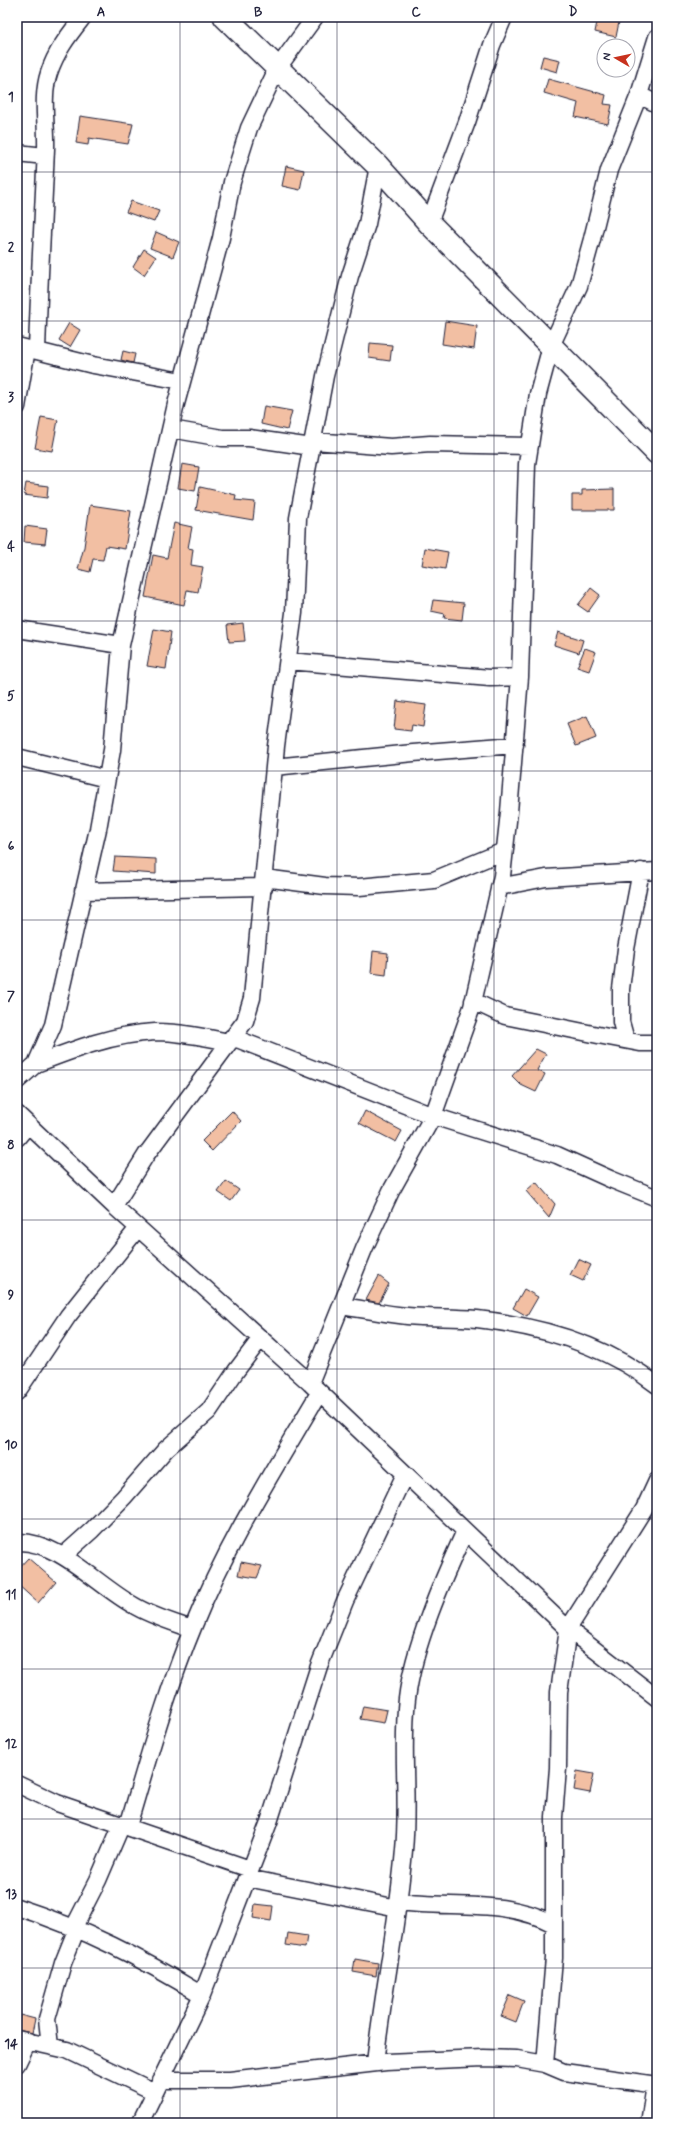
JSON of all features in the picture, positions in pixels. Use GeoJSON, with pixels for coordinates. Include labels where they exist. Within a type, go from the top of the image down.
{"type":"FeatureCollection","features":[{"type":"Feature","properties":{"kind":"street"},"geometry":{"type":"LineString","coordinates":[[17,407],[27,349],[46,156],[45,112],[48,74],[61,45],[83,17]]}},
{"type":"Feature","properties":{"kind":"street"},"geometry":{"type":"LineString","coordinates":[[226,17],[277,69],[378,166],[429,223],[657,453]]}},
{"type":"Feature","properties":{"kind":"street"},"geometry":{"type":"LineString","coordinates":[[36,1064],[53,1025],[98,829],[112,750],[121,645],[170,429],[222,238],[234,175],[249,128],[277,69],[315,17]]}},
{"type":"Feature","properties":{"kind":"street"},"geometry":{"type":"LineString","coordinates":[[429,223],[467,122],[492,45],[504,17]]}},
{"type":"Feature","properties":{"kind":"street"},"geometry":{"type":"LineString","coordinates":[[50,2046],[48,2019],[49,2011],[63,1963],[75,1928],[125,1825],[192,1629],[212,1584],[315,1388],[341,1306],[364,1249],[391,1192],[433,1116],[473,1000],[499,888],[504,851],[515,745],[520,677],[527,464],[538,394],[551,346],[579,286],[609,170],[639,95],[657,38]]}},
{"type":"Feature","properties":{"kind":"street"},"geometry":{"type":"LineString","coordinates":[[639,95],[657,104]]}},
{"type":"Feature","properties":{"kind":"street"},"geometry":{"type":"LineString","coordinates":[[17,153],[46,156]]}},
{"type":"Feature","properties":{"kind":"street"},"geometry":{"type":"LineString","coordinates":[[114,1206],[146,1155],[245,1021],[252,998],[274,767],[294,613],[298,518],[325,376],[350,276],[367,224],[378,166]]}},
{"type":"Feature","properties":{"kind":"street"},"geometry":{"type":"LineString","coordinates":[[27,349],[93,365],[182,381]]}},
{"type":"Feature","properties":{"kind":"street"},"geometry":{"type":"LineString","coordinates":[[170,429],[222,438],[249,438],[313,444],[391,447],[430,444],[530,446]]}},
{"type":"Feature","properties":{"kind":"street"},"geometry":{"type":"LineString","coordinates":[[17,629],[121,645]]}},
{"type":"Feature","properties":{"kind":"street"},"geometry":{"type":"LineString","coordinates":[[288,661],[490,678],[520,677]]}},
{"type":"Feature","properties":{"kind":"street"},"geometry":{"type":"LineString","coordinates":[[274,767],[413,753],[515,745]]}},
{"type":"Feature","properties":{"kind":"street"},"geometry":{"type":"LineString","coordinates":[[17,757],[107,779]]}},
{"type":"Feature","properties":{"kind":"street"},"geometry":{"type":"LineString","coordinates":[[84,891],[264,882],[325,886],[359,886],[434,880],[504,851]]}},
{"type":"Feature","properties":{"kind":"street"},"geometry":{"type":"LineString","coordinates":[[626,1040],[621,1022],[621,989],[626,949],[641,871]]}},
{"type":"Feature","properties":{"kind":"street"},"geometry":{"type":"LineString","coordinates":[[499,888],[546,878],[657,871]]}},
{"type":"Feature","properties":{"kind":"street"},"geometry":{"type":"LineString","coordinates":[[473,1000],[505,1016],[626,1040],[657,1043]]}},
{"type":"Feature","properties":{"kind":"street"},"geometry":{"type":"LineString","coordinates":[[17,1081],[36,1064],[108,1039],[155,1032],[231,1039],[433,1116],[556,1155],[657,1198]]}},
{"type":"Feature","properties":{"kind":"street"},"geometry":{"type":"LineString","coordinates":[[17,1138],[22,1119],[114,1206],[315,1388],[568,1629],[657,1698]]}},
{"type":"Feature","properties":{"kind":"street"},"geometry":{"type":"LineString","coordinates":[[17,1392],[68,1316],[138,1228]]}},
{"type":"Feature","properties":{"kind":"street"},"geometry":{"type":"LineString","coordinates":[[341,1306],[405,1316],[437,1319],[476,1319],[525,1327],[564,1338],[614,1356],[657,1385]]}},
{"type":"Feature","properties":{"kind":"street"},"geometry":{"type":"LineString","coordinates":[[63,1556],[108,1513],[166,1448],[209,1411],[236,1371],[261,1338]]}},
{"type":"Feature","properties":{"kind":"street"},"geometry":{"type":"LineString","coordinates":[[140,2123],[202,1994],[269,1822],[319,1666],[345,1600],[405,1474]]}},
{"type":"Feature","properties":{"kind":"street"},"geometry":{"type":"LineString","coordinates":[[545,2064],[554,1958],[554,1817],[558,1768],[559,1692],[568,1629],[644,1509],[657,1482]]}},
{"type":"Feature","properties":{"kind":"street"},"geometry":{"type":"LineString","coordinates":[[375,2063],[398,1905],[406,1820],[404,1768],[407,1699],[415,1660],[428,1622],[465,1531]]}},
{"type":"Feature","properties":{"kind":"street"},"geometry":{"type":"LineString","coordinates":[[17,1542],[40,1545],[63,1556],[133,1605],[158,1617],[192,1629]]}},
{"type":"Feature","properties":{"kind":"street"},"geometry":{"type":"LineString","coordinates":[[17,1784],[57,1803],[125,1825],[248,1874],[398,1905],[507,1907],[539,1916],[554,1924]]}},
{"type":"Feature","properties":{"kind":"street"},"geometry":{"type":"LineString","coordinates":[[17,1907],[75,1928],[114,1945],[202,1994]]}},
{"type":"Feature","properties":{"kind":"street"},"geometry":{"type":"LineString","coordinates":[[17,2064],[22,2040],[73,2053],[157,2086],[230,2080],[375,2063],[484,2058],[517,2059],[545,2064],[564,2072],[656,2085],[649,2123]]}},
{"type":"Feature","properties":{"kind":"building"},"geometry":{"type":"Polygon","coordinates":[[[598,17],[620,17],[616,37],[595,32],[598,17]]]}},
{"type":"Feature","properties":{"kind":"building"},"geometry":{"type":"Polygon","coordinates":[[[543,56],[560,60],[557,72],[540,67],[543,56]]]}},
{"type":"Feature","properties":{"kind":"building"},"geometry":{"type":"Polygon","coordinates":[[[548,79],[606,95],[604,104],[612,105],[608,124],[575,117],[578,103],[544,93],[548,79]]]}},
{"type":"Feature","properties":{"kind":"building"},"geometry":{"type":"Polygon","coordinates":[[[80,116],[133,124],[128,144],[89,138],[88,145],[76,143],[80,116]]]}},
{"type":"Feature","properties":{"kind":"building"},"geometry":{"type":"Polygon","coordinates":[[[286,166],[304,170],[300,190],[282,186],[286,166]]]}},
{"type":"Feature","properties":{"kind":"building"},"geometry":{"type":"Polygon","coordinates":[[[131,201],[159,211],[154,222],[126,212],[131,201]]]}},
{"type":"Feature","properties":{"kind":"building"},"geometry":{"type":"Polygon","coordinates":[[[156,232],[179,242],[173,257],[150,248],[156,232]]]}},
{"type":"Feature","properties":{"kind":"building"},"geometry":{"type":"Polygon","coordinates":[[[144,249],[156,257],[144,275],[133,267],[144,249]]]}},
{"type":"Feature","properties":{"kind":"building"},"geometry":{"type":"Polygon","coordinates":[[[445,321],[477,326],[474,349],[442,344],[445,321]]]}},
{"type":"Feature","properties":{"kind":"building"},"geometry":{"type":"Polygon","coordinates":[[[69,323],[80,330],[70,347],[59,340],[69,323]]]}},
{"type":"Feature","properties":{"kind":"building"},"geometry":{"type":"Polygon","coordinates":[[[370,343],[392,345],[390,361],[369,358],[370,343]]]}},
{"type":"Feature","properties":{"kind":"building"},"geometry":{"type":"Polygon","coordinates":[[[123,351],[135,354],[133,363],[121,360],[123,351]]]}},
{"type":"Feature","properties":{"kind":"building"},"geometry":{"type":"Polygon","coordinates":[[[264,406],[292,411],[287,430],[261,424],[264,406]]]}},
{"type":"Feature","properties":{"kind":"building"},"geometry":{"type":"Polygon","coordinates":[[[41,417],[58,420],[52,451],[35,448],[41,417]]]}},
{"type":"Feature","properties":{"kind":"building"},"geometry":{"type":"Polygon","coordinates":[[[182,464],[199,467],[195,491],[178,488],[182,464]]]}},
{"type":"Feature","properties":{"kind":"building"},"geometry":{"type":"Polygon","coordinates":[[[26,483],[48,486],[47,498],[24,495],[26,483]]]}},
{"type":"Feature","properties":{"kind":"building"},"geometry":{"type":"Polygon","coordinates":[[[200,487],[236,495],[235,500],[255,502],[253,520],[196,510],[200,487]]]}},
{"type":"Feature","properties":{"kind":"building"},"geometry":{"type":"Polygon","coordinates":[[[614,489],[614,510],[572,510],[572,495],[582,495],[582,490],[614,489]]]}},
{"type":"Feature","properties":{"kind":"building"},"geometry":{"type":"Polygon","coordinates":[[[90,505],[131,511],[125,549],[106,546],[103,560],[93,559],[90,572],[78,569],[84,547],[90,505]]]}},
{"type":"Feature","properties":{"kind":"building"},"geometry":{"type":"Polygon","coordinates":[[[174,523],[192,527],[188,548],[193,549],[191,565],[203,567],[198,592],[187,590],[184,605],[145,597],[153,555],[167,558],[174,523]]]}},
{"type":"Feature","properties":{"kind":"building"},"geometry":{"type":"Polygon","coordinates":[[[25,526],[47,529],[45,544],[24,542],[25,526]]]}},
{"type":"Feature","properties":{"kind":"building"},"geometry":{"type":"Polygon","coordinates":[[[425,548],[448,552],[445,569],[422,565],[425,548]]]}},
{"type":"Feature","properties":{"kind":"building"},"geometry":{"type":"Polygon","coordinates":[[[591,588],[600,595],[588,612],[578,605],[591,588]]]}},
{"type":"Feature","properties":{"kind":"building"},"geometry":{"type":"Polygon","coordinates":[[[433,600],[464,603],[462,620],[444,618],[445,614],[431,611],[433,600]]]}},
{"type":"Feature","properties":{"kind":"building"},"geometry":{"type":"Polygon","coordinates":[[[243,623],[245,641],[229,642],[227,625],[243,623]]]}},
{"type":"Feature","properties":{"kind":"building"},"geometry":{"type":"Polygon","coordinates":[[[154,629],[171,632],[166,669],[147,666],[154,629]]]}},
{"type":"Feature","properties":{"kind":"building"},"geometry":{"type":"Polygon","coordinates":[[[558,632],[583,640],[579,653],[554,645],[558,632]]]}},
{"type":"Feature","properties":{"kind":"building"},"geometry":{"type":"Polygon","coordinates":[[[585,648],[596,652],[589,671],[577,667],[585,648]]]}},
{"type":"Feature","properties":{"kind":"building"},"geometry":{"type":"Polygon","coordinates":[[[397,701],[426,705],[423,727],[412,725],[411,731],[394,729],[397,701]]]}},
{"type":"Feature","properties":{"kind":"building"},"geometry":{"type":"Polygon","coordinates":[[[587,716],[596,738],[576,746],[567,724],[587,716]]]}},
{"type":"Feature","properties":{"kind":"building"},"geometry":{"type":"Polygon","coordinates":[[[115,857],[156,859],[156,874],[113,871],[115,857]]]}},
{"type":"Feature","properties":{"kind":"building"},"geometry":{"type":"Polygon","coordinates":[[[373,951],[388,953],[386,975],[371,973],[373,951]]]}},
{"type":"Feature","properties":{"kind":"building"},"geometry":{"type":"Polygon","coordinates":[[[536,1049],[546,1054],[537,1070],[545,1074],[536,1092],[521,1085],[512,1076],[536,1049]]]}},
{"type":"Feature","properties":{"kind":"building"},"geometry":{"type":"Polygon","coordinates":[[[232,1111],[241,1121],[212,1151],[202,1141],[232,1111]]]}},
{"type":"Feature","properties":{"kind":"building"},"geometry":{"type":"Polygon","coordinates":[[[365,1111],[402,1131],[396,1142],[359,1123],[365,1111]]]}},
{"type":"Feature","properties":{"kind":"building"},"geometry":{"type":"Polygon","coordinates":[[[226,1181],[239,1190],[231,1201],[218,1192],[226,1181]]]}},
{"type":"Feature","properties":{"kind":"building"},"geometry":{"type":"Polygon","coordinates":[[[536,1182],[555,1204],[549,1218],[526,1191],[536,1182]]]}},
{"type":"Feature","properties":{"kind":"building"},"geometry":{"type":"Polygon","coordinates":[[[578,1259],[591,1265],[583,1281],[570,1275],[578,1259]]]}},
{"type":"Feature","properties":{"kind":"building"},"geometry":{"type":"Polygon","coordinates":[[[379,1276],[389,1284],[379,1303],[366,1300],[379,1276]]]}},
{"type":"Feature","properties":{"kind":"building"},"geometry":{"type":"Polygon","coordinates":[[[524,1289],[538,1297],[527,1316],[513,1308],[524,1289]]]}},
{"type":"Feature","properties":{"kind":"building"},"geometry":{"type":"Polygon","coordinates":[[[28,1558],[56,1582],[38,1603],[17,1584],[17,1570],[28,1558]]]}},
{"type":"Feature","properties":{"kind":"building"},"geometry":{"type":"Polygon","coordinates":[[[241,1562],[262,1566],[257,1578],[238,1575],[241,1562]]]}},
{"type":"Feature","properties":{"kind":"building"},"geometry":{"type":"Polygon","coordinates":[[[363,1706],[387,1710],[384,1723],[360,1719],[363,1706]]]}},
{"type":"Feature","properties":{"kind":"building"},"geometry":{"type":"Polygon","coordinates":[[[577,1771],[594,1774],[590,1793],[574,1790],[577,1771]]]}},
{"type":"Feature","properties":{"kind":"building"},"geometry":{"type":"Polygon","coordinates":[[[255,1904],[273,1906],[271,1921],[253,1918],[255,1904]]]}},
{"type":"Feature","properties":{"kind":"building"},"geometry":{"type":"Polygon","coordinates":[[[288,1933],[307,1936],[305,1948],[286,1945],[288,1933]]]}},
{"type":"Feature","properties":{"kind":"building"},"geometry":{"type":"Polygon","coordinates":[[[355,1959],[378,1963],[376,1976],[353,1972],[355,1959]]]}},
{"type":"Feature","properties":{"kind":"building"},"geometry":{"type":"Polygon","coordinates":[[[510,1995],[524,2001],[516,2022],[501,2016],[510,1995]]]}},
{"type":"Feature","properties":{"kind":"building"},"geometry":{"type":"Polygon","coordinates":[[[20,2015],[35,2019],[32,2033],[17,2030],[20,2015]]]}}]}
